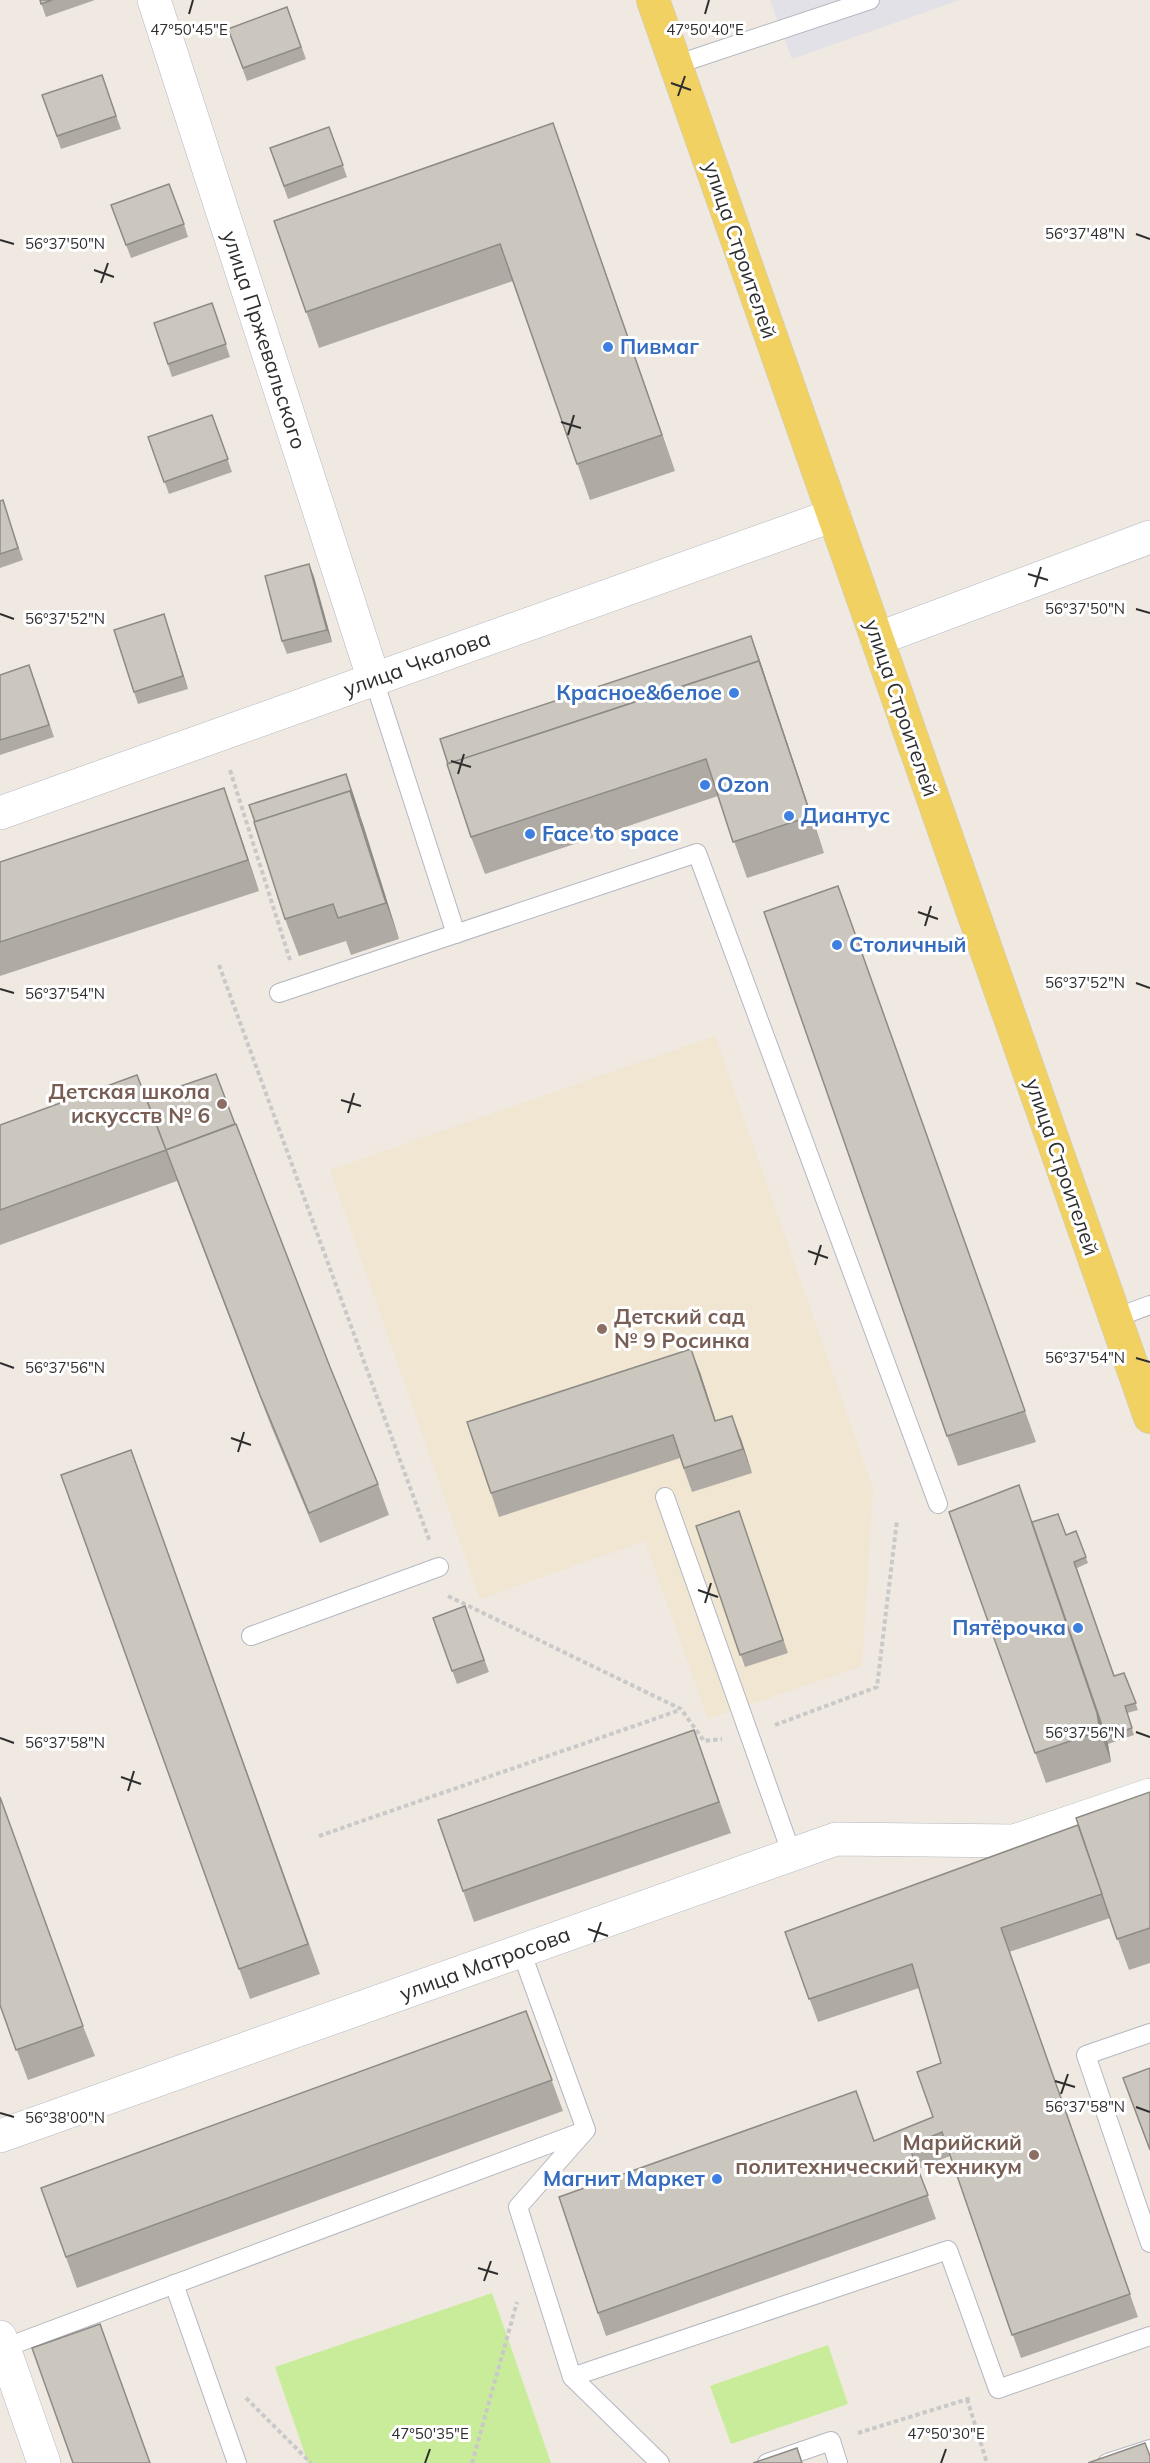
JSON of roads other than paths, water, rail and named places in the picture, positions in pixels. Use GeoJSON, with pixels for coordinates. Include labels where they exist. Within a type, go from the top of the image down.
{"type":"FeatureCollection","features":[{"type":"Feature","properties":{"kind":"main road","name":"улица Строителей"},"geometry":{"type":"LineString","coordinates":[[653,0],[1150,1417]]}},
{"type":"Feature","properties":{"kind":"street","name":"улица Пржевальского"},"geometry":{"type":"LineString","coordinates":[[154,0],[374,680]]}},
{"type":"Feature","properties":{"kind":"street","name":"улица Чкалова"},"geometry":{"type":"LineString","coordinates":[[0,813],[834,516]]}},
{"type":"Feature","properties":{"kind":"street"},"geometry":{"type":"LineString","coordinates":[[877,639],[1150,537]]}},
{"type":"Feature","properties":{"kind":"street","name":"улица Матросова"},"geometry":{"type":"LineString","coordinates":[[0,2136],[836,1839],[1014,1841],[1150,1795]]}},
{"type":"Feature","properties":{"kind":"street"},"geometry":{"type":"LineString","coordinates":[[2,2343],[44,2463]]}},
{"type":"Feature","properties":{"kind":"lane"},"geometry":{"type":"LineString","coordinates":[[675,65],[870,0]]}},
{"type":"Feature","properties":{"kind":"lane"},"geometry":{"type":"LineString","coordinates":[[374,680],[456,934]]}},
{"type":"Feature","properties":{"kind":"lane"},"geometry":{"type":"LineString","coordinates":[[279,993],[697,853],[938,1504]]}},
{"type":"Feature","properties":{"kind":"lane"},"geometry":{"type":"LineString","coordinates":[[1116,1318],[1150,1305]]}},
{"type":"Feature","properties":{"kind":"lane"},"geometry":{"type":"LineString","coordinates":[[665,1497],[792,1855]]}},
{"type":"Feature","properties":{"kind":"lane"},"geometry":{"type":"LineString","coordinates":[[250,1636],[439,1567]]}},
{"type":"Feature","properties":{"kind":"lane"},"geometry":{"type":"LineString","coordinates":[[521,1951],[586,2130]]}},
{"type":"Feature","properties":{"kind":"lane"},"geometry":{"type":"LineString","coordinates":[[1150,2033],[1086,2055],[1150,2244]]}},
{"type":"Feature","properties":{"kind":"lane"},"geometry":{"type":"LineString","coordinates":[[586,2130],[518,2207],[572,2377],[660,2463]]}},
{"type":"Feature","properties":{"kind":"lane"},"geometry":{"type":"LineString","coordinates":[[2,2343],[174,2284],[586,2130]]}},
{"type":"Feature","properties":{"kind":"lane"},"geometry":{"type":"LineString","coordinates":[[572,2377],[948,2250],[998,2390],[1150,2336]]}},
{"type":"Feature","properties":{"kind":"lane"},"geometry":{"type":"LineString","coordinates":[[174,2284],[237,2463]]}},
{"type":"Feature","properties":{"kind":"lane"},"geometry":{"type":"LineString","coordinates":[[767,2463],[831,2441],[838,2463]]}},
{"type":"Feature","properties":{"kind":"lane"},"geometry":{"type":"LineString","coordinates":[[1107,2463],[1150,2450]]}},
{"type":"Feature","properties":{"kind":"place","name":"Пивмаг"},"geometry":{"type":"Point","coordinates":[608,347]}},
{"type":"Feature","properties":{"kind":"place","name":"Красное&белое"},"geometry":{"type":"Point","coordinates":[734,693]}},
{"type":"Feature","properties":{"kind":"place","name":"Ozon"},"geometry":{"type":"Point","coordinates":[705,785]}},
{"type":"Feature","properties":{"kind":"place","name":"Диантус"},"geometry":{"type":"Point","coordinates":[789,816]}},
{"type":"Feature","properties":{"kind":"place","name":"Face to space"},"geometry":{"type":"Point","coordinates":[530,834]}},
{"type":"Feature","properties":{"kind":"place","name":"Столичный"},"geometry":{"type":"Point","coordinates":[837,945]}},
{"type":"Feature","properties":{"kind":"place","name":"Детская школа искусств № 6"},"geometry":{"type":"Point","coordinates":[222,1104]}},
{"type":"Feature","properties":{"kind":"place","name":"Детский сад № 9 Росинка"},"geometry":{"type":"Point","coordinates":[602,1329]}},
{"type":"Feature","properties":{"kind":"place","name":"Пятёрочка"},"geometry":{"type":"Point","coordinates":[1078,1628]}},
{"type":"Feature","properties":{"kind":"place","name":"Марийский политехнический техникум"},"geometry":{"type":"Point","coordinates":[1034,2155]}},
{"type":"Feature","properties":{"kind":"place","name":"Магнит Маркет"},"geometry":{"type":"Point","coordinates":[717,2179]}}]}
